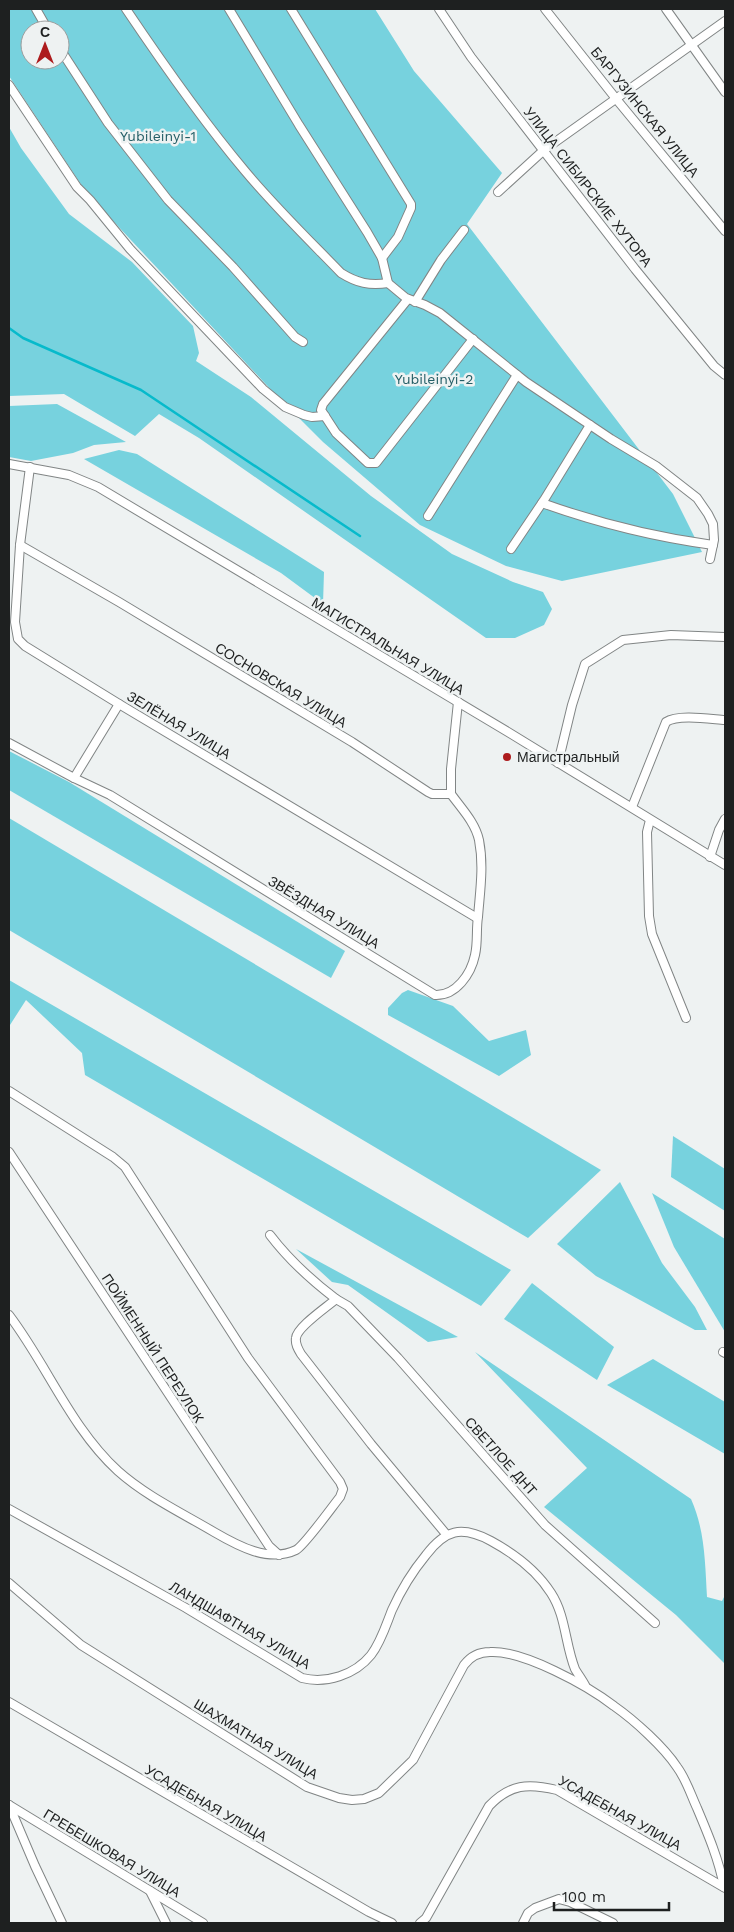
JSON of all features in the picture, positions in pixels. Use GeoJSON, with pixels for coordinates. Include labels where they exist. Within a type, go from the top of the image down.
{"type":"FeatureCollection","features":[{"type":"Feature","properties":{"kind":"street"},"geometry":{"type":"LineString","coordinates":[[36,9],[42,20]]}},
{"type":"Feature","properties":{"kind":"street"},"geometry":{"type":"LineString","coordinates":[[126,9],[198,111],[245,171],[282,212],[341,273],[351,280],[374,286],[388,283]]}},
{"type":"Feature","properties":{"kind":"street"},"geometry":{"type":"LineString","coordinates":[[229,9],[299,126],[382,258],[388,283],[412,300],[440,313],[517,374],[590,425],[656,466],[697,498],[713,524],[710,559]]}},
{"type":"Feature","properties":{"kind":"street"},"geometry":{"type":"LineString","coordinates":[[291,9],[411,204],[412,208],[398,237],[382,258]]}},
{"type":"Feature","properties":{"kind":"street","name":"УЛИЦА СИБИРСКИЕ ХУТОРА"},"geometry":{"type":"LineString","coordinates":[[438,9],[471,57],[641,276],[714,366],[725,375]]}},
{"type":"Feature","properties":{"kind":"street","name":"БАРГУЗИНСКАЯ УЛИЦА"},"geometry":{"type":"LineString","coordinates":[[545,9],[725,231]]}},
{"type":"Feature","properties":{"kind":"street"},"geometry":{"type":"LineString","coordinates":[[666,9],[725,92]]}},
{"type":"Feature","properties":{"kind":"street"},"geometry":{"type":"LineString","coordinates":[[498,192],[544,150],[617,100],[725,21]]}},
{"type":"Feature","properties":{"kind":"street"},"geometry":{"type":"LineString","coordinates":[[70,65],[108,123],[168,200],[233,267],[295,338],[303,342]]}},
{"type":"Feature","properties":{"kind":"street"},"geometry":{"type":"LineString","coordinates":[[9,85],[77,187],[130,249],[232,357],[263,389],[285,407],[312,417],[325,416]]}},
{"type":"Feature","properties":{"kind":"street"},"geometry":{"type":"LineString","coordinates":[[464,230],[412,300],[323,404],[321,410],[336,434],[368,463],[376,463],[473,339]]}},
{"type":"Feature","properties":{"kind":"street"},"geometry":{"type":"LineString","coordinates":[[428,516],[517,374]]}},
{"type":"Feature","properties":{"kind":"street"},"geometry":{"type":"LineString","coordinates":[[510,550],[542,503],[590,425]]}},
{"type":"Feature","properties":{"kind":"street","name":"МАГИСТРАЛЬНАЯ УЛИЦА"},"geometry":{"type":"LineString","coordinates":[[9,464],[69,475],[98,487],[458,702],[725,865]]}},
{"type":"Feature","properties":{"kind":"street","name":"ЗЕЛЁНАЯ УЛИЦА"},"geometry":{"type":"LineString","coordinates":[[30,467],[12,631],[18,639],[26,646],[119,704],[477,918]]}},
{"type":"Feature","properties":{"kind":"street"},"geometry":{"type":"LineString","coordinates":[[542,503],[643,533],[712,545]]}},
{"type":"Feature","properties":{"kind":"street","name":"СОСНОВСКАЯ УЛИЦА"},"geometry":{"type":"LineString","coordinates":[[20,545],[352,742],[428,792],[432,794],[451,794]]}},
{"type":"Feature","properties":{"kind":"street"},"geometry":{"type":"LineString","coordinates":[[558,763],[572,705],[585,664],[623,640],[671,635],[725,637]]}},
{"type":"Feature","properties":{"kind":"street"},"geometry":{"type":"LineString","coordinates":[[451,794],[450,769],[458,702]]}},
{"type":"Feature","properties":{"kind":"street"},"geometry":{"type":"LineString","coordinates":[[74,778],[119,704]]}},
{"type":"Feature","properties":{"kind":"street"},"geometry":{"type":"LineString","coordinates":[[632,807],[666,722],[670,719],[694,718],[725,720]]}},
{"type":"Feature","properties":{"kind":"street","name":"ЗВЁЗДНАЯ УЛИЦА"},"geometry":{"type":"LineString","coordinates":[[9,743],[110,795],[435,995],[449,994],[463,981],[475,957],[477,918],[482,884],[478,838],[472,822],[451,794]]}},
{"type":"Feature","properties":{"kind":"street"},"geometry":{"type":"LineString","coordinates":[[710,857],[719,830],[725,819]]}},
{"type":"Feature","properties":{"kind":"street"},"geometry":{"type":"LineString","coordinates":[[650,820],[647,832],[649,916],[652,934],[686,1018]]}},
{"type":"Feature","properties":{"kind":"street"},"geometry":{"type":"LineString","coordinates":[[9,1090],[125,1167],[248,1358],[340,1482],[343,1489],[340,1497],[298,1549],[279,1555],[258,1552],[228,1540],[138,1487],[117,1470],[73,1416],[27,1340],[9,1315]]}},
{"type":"Feature","properties":{"kind":"street","name":"ПОЙМЕННЫЙ ПЕРЕУЛОК"},"geometry":{"type":"LineString","coordinates":[[9,1152],[269,1546],[279,1555]]}},
{"type":"Feature","properties":{"kind":"street","name":"СВЕТЛОЕ ДНТ"},"geometry":{"type":"LineString","coordinates":[[270,1235],[285,1255],[316,1284],[348,1306],[398,1358],[546,1524],[655,1623]]}},
{"type":"Feature","properties":{"kind":"street"},"geometry":{"type":"LineString","coordinates":[[336,1299],[299,1330],[296,1338],[297,1346],[371,1444],[446,1534],[459,1532],[481,1535],[498,1545],[533,1572],[551,1593],[563,1619],[575,1668],[586,1686]]}},
{"type":"Feature","properties":{"kind":"street","name":"ЛАНДШАФТНАЯ УЛИЦА"},"geometry":{"type":"LineString","coordinates":[[9,1509],[186,1608],[302,1678],[315,1681],[343,1675],[358,1667],[371,1655],[412,1572],[432,1546],[446,1534]]}},
{"type":"Feature","properties":{"kind":"street","name":"ШАХМАТНАЯ УЛИЦА"},"geometry":{"type":"LineString","coordinates":[[9,1583],[81,1645],[307,1786],[339,1798],[352,1800],[364,1799],[379,1792],[413,1760],[464,1665],[473,1656],[488,1652],[505,1653],[526,1660],[586,1686],[616,1707],[666,1753],[678,1767],[704,1826],[720,1868],[725,1888]]}},
{"type":"Feature","properties":{"kind":"street","name":"УСАДЕБНАЯ УЛИЦА"},"geometry":{"type":"LineString","coordinates":[[9,1702],[369,1912],[392,1923]]}},
{"type":"Feature","properties":{"kind":"street","name":"УСАДЕБНАЯ УЛИЦА"},"geometry":{"type":"LineString","coordinates":[[420,1923],[426,1918],[489,1806],[504,1793],[523,1786],[538,1785],[557,1790],[725,1888]]}},
{"type":"Feature","properties":{"kind":"street"},"geometry":{"type":"LineString","coordinates":[[9,1805],[62,1923]]}},
{"type":"Feature","properties":{"kind":"street","name":"ГРЕБЕШКОВАЯ УЛИЦА"},"geometry":{"type":"LineString","coordinates":[[9,1805],[203,1923]]}},
{"type":"Feature","properties":{"kind":"street"},"geometry":{"type":"LineString","coordinates":[[150,1891],[166,1923]]}},
{"type":"Feature","properties":{"kind":"street"},"geometry":{"type":"LineString","coordinates":[[523,1923],[528,1913],[534,1908],[559,1899],[570,1902],[612,1923]]}},
{"type":"Feature","properties":{"kind":"green space","name":"Yubileinyi-2"},"geometry":{"type":"Polygon","coordinates":[[[9,9],[375,9],[414,71],[502,173],[467,224],[673,494],[702,552],[562,581],[506,566],[420,525],[323,442],[275,394],[86,192],[9,76],[9,9]]]}},
{"type":"Feature","properties":{"kind":"green space"},"geometry":{"type":"Polygon","coordinates":[[[9,127],[21,148],[69,214],[132,262],[193,326],[199,353],[196,361],[251,397],[371,496],[452,554],[513,582],[543,592],[552,609],[544,625],[515,638],[486,638],[199,438],[159,414],[135,436],[64,394],[9,396],[9,127]]]}},
{"type":"Feature","properties":{"kind":"green space"},"geometry":{"type":"Polygon","coordinates":[[[57,404],[126,442],[94,445],[73,453],[31,461],[9,457],[9,406],[57,404]]]}},
{"type":"Feature","properties":{"kind":"green space"},"geometry":{"type":"Polygon","coordinates":[[[119,450],[137,454],[324,572],[323,604],[281,573],[84,459],[119,450]]]}},
{"type":"Feature","properties":{"kind":"green space"},"geometry":{"type":"Polygon","coordinates":[[[9,751],[69,782],[345,951],[331,978],[9,790],[9,751]]]}},
{"type":"Feature","properties":{"kind":"green space"},"geometry":{"type":"Polygon","coordinates":[[[9,818],[601,1170],[528,1238],[9,930],[9,818]]]}},
{"type":"Feature","properties":{"kind":"green space"},"geometry":{"type":"Polygon","coordinates":[[[9,980],[511,1270],[481,1306],[85,1075],[82,1053],[26,1000],[10,1025],[9,980]]]}},
{"type":"Feature","properties":{"kind":"green space"},"geometry":{"type":"Polygon","coordinates":[[[408,990],[453,1006],[489,1041],[526,1030],[531,1055],[499,1076],[388,1015],[388,1008],[402,993],[408,990]]]}},
{"type":"Feature","properties":{"kind":"green space"},"geometry":{"type":"Polygon","coordinates":[[[673,1136],[725,1169],[725,1211],[671,1177],[673,1136]]]}},
{"type":"Feature","properties":{"kind":"green space"},"geometry":{"type":"Polygon","coordinates":[[[620,1182],[662,1263],[695,1307],[707,1330],[695,1330],[596,1276],[557,1244],[620,1182]]]}},
{"type":"Feature","properties":{"kind":"green space"},"geometry":{"type":"Polygon","coordinates":[[[652,1193],[725,1239],[725,1332],[674,1247],[652,1193]]]}},
{"type":"Feature","properties":{"kind":"green space"},"geometry":{"type":"Polygon","coordinates":[[[296,1249],[458,1337],[428,1342],[348,1285],[332,1282],[296,1249]]]}},
{"type":"Feature","properties":{"kind":"green space"},"geometry":{"type":"Polygon","coordinates":[[[532,1283],[614,1347],[597,1380],[504,1319],[532,1283]]]}},
{"type":"Feature","properties":{"kind":"green space"},"geometry":{"type":"Polygon","coordinates":[[[475,1352],[691,1499],[702,1535],[707,1597],[722,1601],[725,1595],[725,1664],[676,1615],[544,1507],[587,1468],[475,1352]]]}},
{"type":"Feature","properties":{"kind":"green space"},"geometry":{"type":"Polygon","coordinates":[[[653,1359],[725,1402],[725,1454],[607,1385],[653,1359]]]}},
{"type":"Feature","properties":{"kind":"waterway"},"geometry":{"type":"LineString","coordinates":[[9,328],[23,338],[141,390],[360,536]]}},
{"type":"Feature","properties":{"kind":"place","name":"Магистральный"},"geometry":{"type":"Point","coordinates":[507,757]}},
{"type":"Feature","properties":{"kind":"park label","name":"Yubileinyi-1"},"geometry":{"type":"Point","coordinates":[158,136]}}]}
